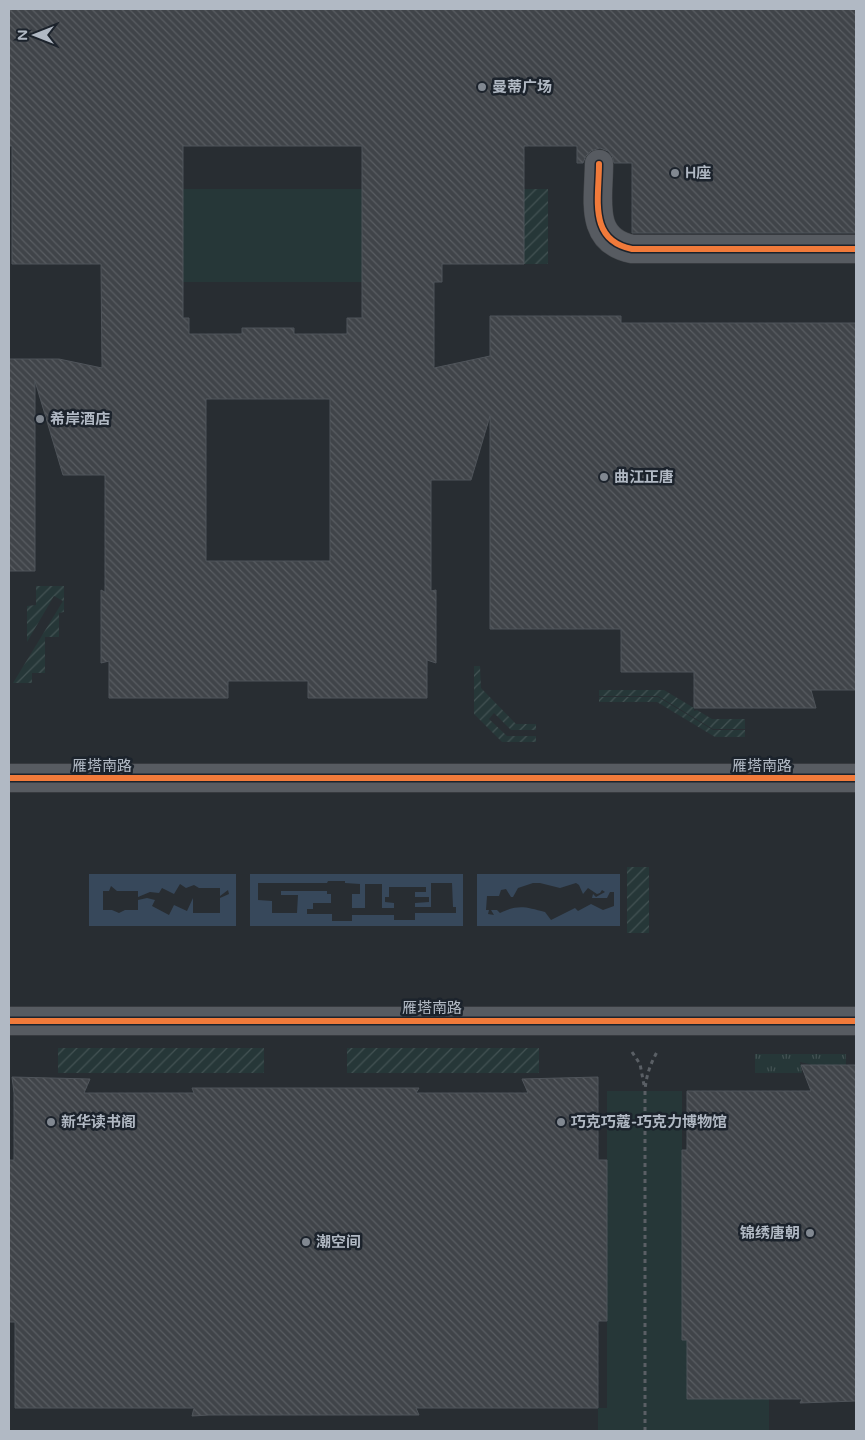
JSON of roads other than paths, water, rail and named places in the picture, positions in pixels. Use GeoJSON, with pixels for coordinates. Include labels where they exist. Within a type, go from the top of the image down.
{"type":"FeatureCollection","features":[{"type":"Feature","properties":{"kind":"street"},"geometry":{"type":"LineString","coordinates":[[599,164],[599,216],[602,229],[609,239],[619,247],[632,249],[856,249]]}},
{"type":"Feature","properties":{"kind":"street","name":"雁塔南路"},"geometry":{"type":"LineString","coordinates":[[9,778],[856,778]]}},
{"type":"Feature","properties":{"kind":"street","name":"雁塔南路"},"geometry":{"type":"LineString","coordinates":[[9,1021],[856,1021]]}},
{"type":"Feature","properties":{"kind":"water"},"geometry":{"type":"Polygon","coordinates":[[[89,874],[236,874],[236,926],[89,926],[89,874]],[[180,884],[174,894],[162,888],[159,893],[150,892],[138,897],[138,891],[117,891],[111,886],[109,891],[103,891],[103,910],[112,910],[119,913],[125,910],[138,910],[138,900],[147,898],[155,900],[152,906],[169,915],[174,905],[187,911],[193,898],[193,913],[220,913],[220,898],[229,894],[228,890],[220,896],[220,888],[199,888],[194,885],[186,888],[180,884]]]}},
{"type":"Feature","properties":{"kind":"water"},"geometry":{"type":"Polygon","coordinates":[[[250,874],[463,874],[463,926],[250,926],[250,874]],[[328,881],[327,883],[258,883],[258,900],[272,901],[272,913],[297,913],[298,895],[281,895],[281,891],[327,891],[327,894],[331,894],[331,903],[313,903],[313,909],[307,909],[307,914],[332,914],[332,921],[352,921],[352,915],[394,915],[394,920],[415,920],[415,913],[456,913],[456,907],[453,907],[452,883],[431,883],[431,907],[415,907],[415,903],[429,902],[429,897],[415,897],[415,892],[426,892],[426,887],[389,887],[389,897],[385,897],[385,902],[394,903],[394,908],[382,908],[382,884],[365,884],[365,908],[352,908],[352,894],[360,894],[360,884],[345,883],[345,881],[328,881]]]}},
{"type":"Feature","properties":{"kind":"water"},"geometry":{"type":"Polygon","coordinates":[[[477,874],[620,874],[620,926],[477,926],[477,874]],[[533,883],[518,888],[513,897],[511,897],[506,889],[501,890],[499,896],[487,896],[486,910],[489,910],[488,914],[494,915],[491,910],[497,910],[500,913],[512,908],[522,907],[545,912],[551,920],[575,908],[578,911],[591,904],[603,910],[614,906],[614,892],[610,892],[607,898],[592,898],[593,894],[596,897],[605,892],[602,890],[597,894],[588,888],[583,894],[576,883],[560,888],[533,883]]]}},
{"type":"Feature","properties":{"kind":"place","name":"曼蒂广场"},"geometry":{"type":"Point","coordinates":[482,87]}},
{"type":"Feature","properties":{"kind":"place","name":"H座"},"geometry":{"type":"Point","coordinates":[675,173]}},
{"type":"Feature","properties":{"kind":"place","name":"希岸酒店"},"geometry":{"type":"Point","coordinates":[40,419]}},
{"type":"Feature","properties":{"kind":"place","name":"曲江正唐"},"geometry":{"type":"Point","coordinates":[604,477]}},
{"type":"Feature","properties":{"kind":"place","name":"新华读书阁"},"geometry":{"type":"Point","coordinates":[51,1122]}},
{"type":"Feature","properties":{"kind":"place","name":"巧克巧蔻-巧克力博物馆"},"geometry":{"type":"Point","coordinates":[561,1122]}},
{"type":"Feature","properties":{"kind":"place","name":"锦绣唐朝"},"geometry":{"type":"Point","coordinates":[810,1233]}},
{"type":"Feature","properties":{"kind":"place","name":"潮空间"},"geometry":{"type":"Point","coordinates":[306,1242]}}]}
